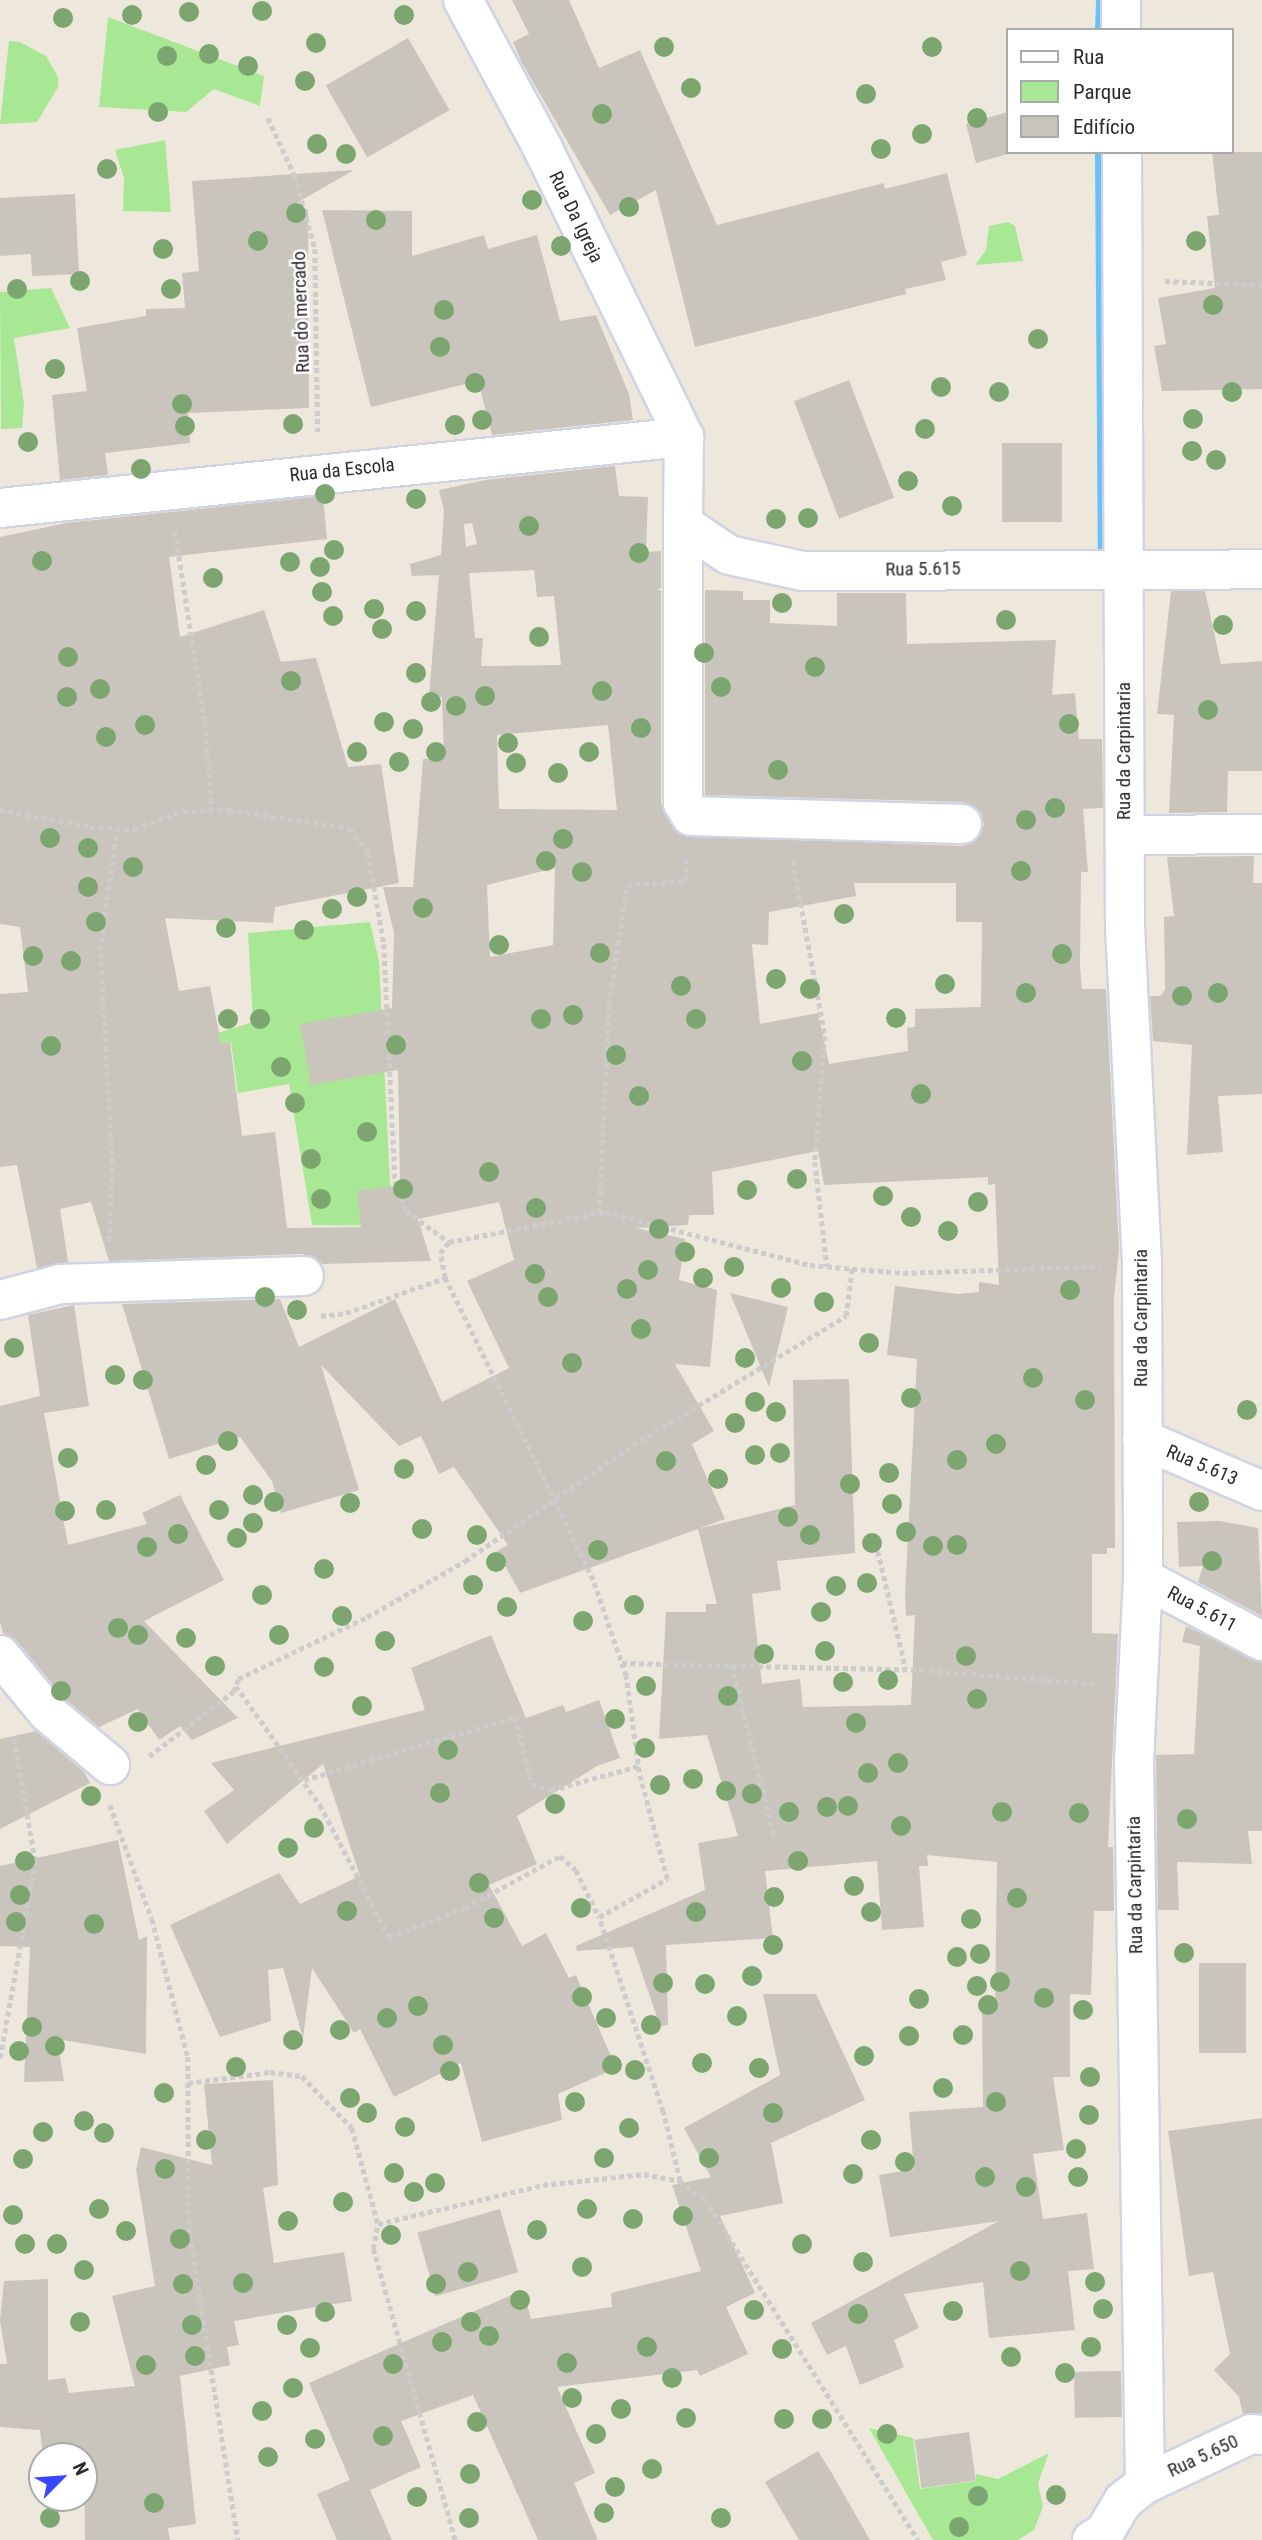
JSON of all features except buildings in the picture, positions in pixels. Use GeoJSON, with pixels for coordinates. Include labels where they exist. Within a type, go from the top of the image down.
{"type":"FeatureCollection","features":[{"type":"Feature","properties":{"kind":"street","name":"Rua Da Igreja"},"geometry":{"type":"LineString","coordinates":[[463,0],[542,147],[684,437]]}},
{"type":"Feature","properties":{"kind":"street"},"geometry":{"type":"LineString","coordinates":[[1121,0],[1121,28]]}},
{"type":"Feature","properties":{"kind":"street","name":"Rua da Carpintaria"},"geometry":{"type":"LineString","coordinates":[[1122,154],[1125,835],[1142,1265],[1143,1578],[1133,1760],[1145,2484]]}},
{"type":"Feature","properties":{"kind":"street","name":"Rua da Escola"},"geometry":{"type":"LineString","coordinates":[[0,508],[169,487],[684,437]]}},
{"type":"Feature","properties":{"kind":"street"},"geometry":{"type":"LineString","coordinates":[[684,437],[683,803],[691,816],[962,824]]}},
{"type":"Feature","properties":{"kind":"street","name":"Rua 5.615"},"geometry":{"type":"LineString","coordinates":[[682,524],[729,555],[803,570],[1262,569]]}},
{"type":"Feature","properties":{"kind":"street"},"geometry":{"type":"LineString","coordinates":[[1125,835],[1262,834]]}},
{"type":"Feature","properties":{"kind":"street"},"geometry":{"type":"LineString","coordinates":[[0,1300],[60,1284],[108,1280],[304,1276]]}},
{"type":"Feature","properties":{"kind":"street","name":"Rua 5.613"},"geometry":{"type":"LineString","coordinates":[[1142,1439],[1262,1490]]}},
{"type":"Feature","properties":{"kind":"street","name":"Rua 5.611"},"geometry":{"type":"LineString","coordinates":[[1143,1578],[1262,1641]]}},
{"type":"Feature","properties":{"kind":"street"},"geometry":{"type":"LineString","coordinates":[[0,1655],[48,1713],[110,1765]]}},
{"type":"Feature","properties":{"kind":"street","name":"Rua 5.650"},"geometry":{"type":"LineString","coordinates":[[1098,2538],[1123,2501],[1145,2484],[1251,2434],[1262,2435]]}},
{"type":"Feature","properties":{"kind":"path","name":"Rua do mercado"},"geometry":{"type":"LineString","coordinates":[[268,118],[295,176],[315,249],[318,472]]}},
{"type":"Feature","properties":{"kind":"path"},"geometry":{"type":"LineString","coordinates":[[1122,276],[1262,285]]}},
{"type":"Feature","properties":{"kind":"path"},"geometry":{"type":"LineString","coordinates":[[169,487],[205,722],[212,811]]}},
{"type":"Feature","properties":{"kind":"path"},"geometry":{"type":"LineString","coordinates":[[0,810],[134,829],[183,811],[212,811],[350,828],[368,853],[384,944],[395,1181],[406,1212],[449,1242]]}},
{"type":"Feature","properties":{"kind":"path"},"geometry":{"type":"LineString","coordinates":[[598,1213],[609,1004],[627,885],[685,881],[691,816]]}},
{"type":"Feature","properties":{"kind":"path"},"geometry":{"type":"LineString","coordinates":[[784,819],[825,1036],[815,1162],[827,1266]]}},
{"type":"Feature","properties":{"kind":"path"},"geometry":{"type":"LineString","coordinates":[[108,1280],[112,1162],[100,950],[117,828]]}},
{"type":"Feature","properties":{"kind":"path"},"geometry":{"type":"LineString","coordinates":[[599,1917],[667,1879],[639,1766],[622,1663],[593,1580],[444,1278],[440,1253],[449,1242],[598,1213],[827,1266],[903,1273],[1142,1265]]}},
{"type":"Feature","properties":{"kind":"path"},"geometry":{"type":"LineString","coordinates":[[239,2540],[189,2227],[188,2057],[152,1919],[107,1797],[110,1765],[136,1766],[233,1692],[238,1679],[367,1617],[465,1562],[644,1438],[846,1316],[852,1268]]}},
{"type":"Feature","properties":{"kind":"path"},"geometry":{"type":"LineString","coordinates":[[304,1276],[321,1317],[346,1313],[444,1278]]}},
{"type":"Feature","properties":{"kind":"path"},"geometry":{"type":"LineString","coordinates":[[878,1551],[906,1670]]}},
{"type":"Feature","properties":{"kind":"path"},"geometry":{"type":"LineString","coordinates":[[622,1663],[906,1670],[1137,1688]]}},
{"type":"Feature","properties":{"kind":"path"},"geometry":{"type":"LineString","coordinates":[[732,1665],[774,1836]]}},
{"type":"Feature","properties":{"kind":"path"},"geometry":{"type":"LineString","coordinates":[[236,1685],[304,1780],[389,1937],[464,1908],[560,1856],[576,1870],[599,1917],[663,2112],[680,2181]]}},
{"type":"Feature","properties":{"kind":"path"},"geometry":{"type":"LineString","coordinates":[[304,1780],[515,1717],[532,1784],[551,1790],[639,1766]]}},
{"type":"Feature","properties":{"kind":"path"},"geometry":{"type":"LineString","coordinates":[[0,2058],[32,1896],[35,1861],[13,1735]]}},
{"type":"Feature","properties":{"kind":"path"},"geometry":{"type":"LineString","coordinates":[[188,2083],[270,2072],[302,2076],[352,2128],[378,2224],[373,2249],[455,2540]]}},
{"type":"Feature","properties":{"kind":"path"},"geometry":{"type":"LineString","coordinates":[[378,2224],[543,2185],[644,2174],[680,2181],[705,2199],[918,2540]]}},
{"type":"Feature","properties":{"kind":"green space"},"geometry":{"type":"Polygon","coordinates":[[[108,17],[264,76],[260,106],[214,89],[186,112],[99,107],[108,17]]]}},
{"type":"Feature","properties":{"kind":"green space"},"geometry":{"type":"Polygon","coordinates":[[[9,41],[20,42],[46,56],[58,77],[58,87],[37,122],[0,124],[9,41]]]}},
{"type":"Feature","properties":{"kind":"green space"},"geometry":{"type":"Polygon","coordinates":[[[165,140],[171,212],[123,211],[124,178],[115,150],[165,140]]]}},
{"type":"Feature","properties":{"kind":"green space"},"geometry":{"type":"Polygon","coordinates":[[[1008,222],[1015,226],[1023,261],[975,265],[986,250],[989,226],[1008,222]]]}},
{"type":"Feature","properties":{"kind":"green space"},"geometry":{"type":"Polygon","coordinates":[[[51,288],[70,328],[14,338],[24,404],[22,428],[1,429],[0,292],[51,288]]]}},
{"type":"Feature","properties":{"kind":"green space"},"geometry":{"type":"Polygon","coordinates":[[[370,922],[379,961],[390,1183],[402,1214],[416,1226],[312,1225],[289,1084],[238,1093],[231,1042],[219,1043],[218,1033],[253,1022],[248,933],[370,922]]]}},
{"type":"Feature","properties":{"kind":"green space"},"geometry":{"type":"Polygon","coordinates":[[[869,2428],[913,2438],[920,2489],[976,2481],[976,2474],[998,2479],[1049,2453],[1038,2483],[1043,2507],[1034,2530],[1018,2540],[933,2540],[869,2428]]]}},
{"type":"Feature","properties":{"kind":"waterway"},"geometry":{"type":"LineString","coordinates":[[1101,28],[1102,0]]}},
{"type":"Feature","properties":{"kind":"waterway"},"geometry":{"type":"LineString","coordinates":[[1101,154],[1104,565]]}}]}
